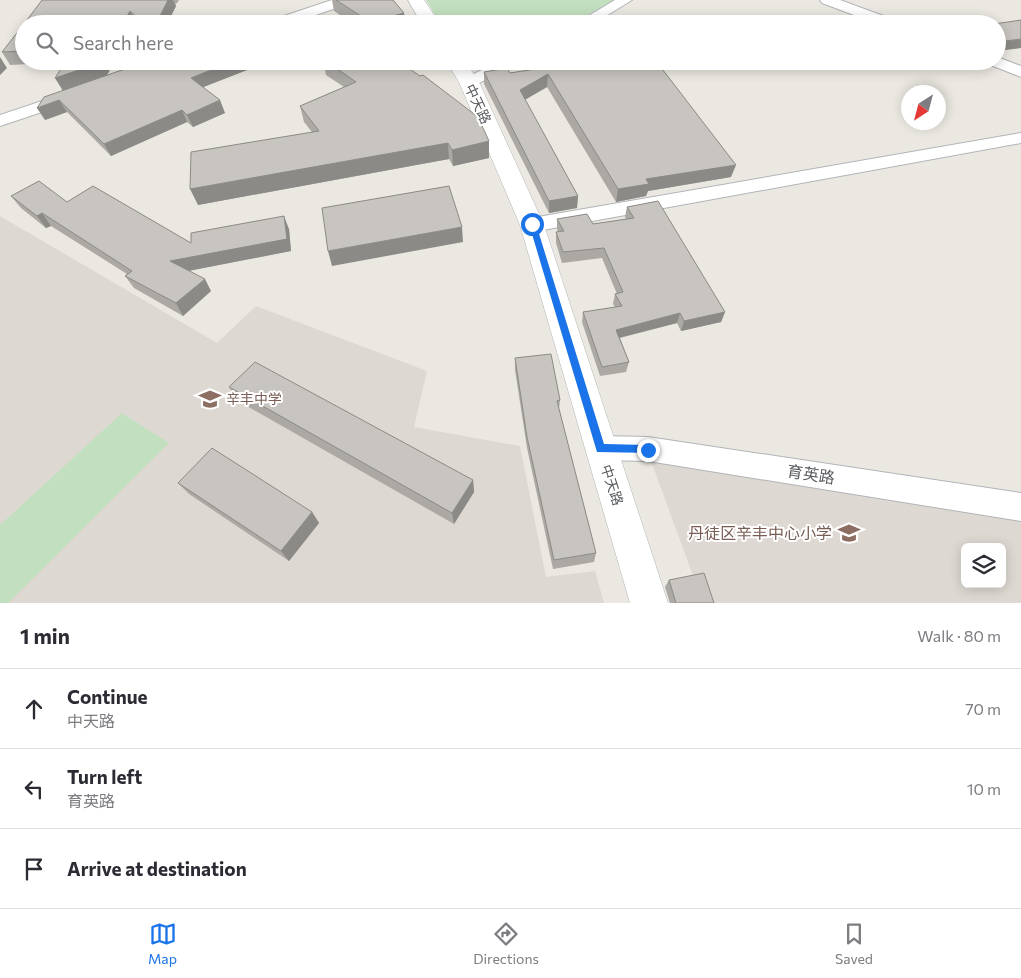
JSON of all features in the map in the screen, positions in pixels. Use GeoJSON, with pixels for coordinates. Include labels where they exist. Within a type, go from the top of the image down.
{"type":"FeatureCollection","features":[{"type":"Feature","properties":{"kind":"main road"},"geometry":{"type":"LineString","coordinates":[[416,0],[425,15]]}},
{"type":"Feature","properties":{"kind":"main road","name":"中天路"},"geometry":{"type":"LineString","coordinates":[[462,72],[532,224],[649,603]]}},
{"type":"Feature","properties":{"kind":"street"},"geometry":{"type":"LineString","coordinates":[[301,15],[346,0]]}},
{"type":"Feature","properties":{"kind":"street"},"geometry":{"type":"LineString","coordinates":[[598,15],[625,0]]}},
{"type":"Feature","properties":{"kind":"street"},"geometry":{"type":"LineString","coordinates":[[827,0],[868,15]]}},
{"type":"Feature","properties":{"kind":"street"},"geometry":{"type":"LineString","coordinates":[[1006,66],[1021,72]]}},
{"type":"Feature","properties":{"kind":"street"},"geometry":{"type":"LineString","coordinates":[[0,121],[84,91]]}},
{"type":"Feature","properties":{"kind":"street"},"geometry":{"type":"LineString","coordinates":[[532,224],[1021,138]]}},
{"type":"Feature","properties":{"kind":"street","name":"育英路"},"geometry":{"type":"LineString","coordinates":[[600,448],[648,450],[1021,506]]}},
{"type":"Feature","properties":{"kind":"shaded area","name":"辛丰中学"},"geometry":{"type":"Polygon","coordinates":[[[0,216],[217,343],[256,306],[427,371],[414,427],[520,446],[546,577],[595,571],[604,603],[0,603],[0,216]]]}},
{"type":"Feature","properties":{"kind":"shaded area","name":"丹徒区辛丰中心小学"},"geometry":{"type":"Polygon","coordinates":[[[651,461],[1021,519],[1021,603],[703,603],[651,461]]]}},
{"type":"Feature","properties":{"kind":"green space"},"geometry":{"type":"Polygon","coordinates":[[[426,0],[615,0],[588,15],[435,15],[426,0]]]}},
{"type":"Feature","properties":{"kind":"green space"},"geometry":{"type":"Polygon","coordinates":[[[122,413],[169,443],[8,603],[0,603],[0,525],[122,413]]]}},
{"type":"Feature","properties":{"kind":"building"},"geometry":{"type":"Polygon","coordinates":[[[42,0],[168,0],[160,15],[134,15],[130,11],[128,15],[31,15],[42,0]]]}},
{"type":"Feature","properties":{"kind":"building"},"geometry":{"type":"Polygon","coordinates":[[[336,0],[393,0],[404,13],[396,15],[359,15],[336,0]]]}},
{"type":"Feature","properties":{"kind":"building"},"geometry":{"type":"Polygon","coordinates":[[[1021,20],[1021,39],[1006,41],[1006,22],[1021,20]]]}},
{"type":"Feature","properties":{"kind":"building"},"geometry":{"type":"Polygon","coordinates":[[[15,35],[15,51],[2,52],[15,35]]]}},
{"type":"Feature","properties":{"kind":"building"},"geometry":{"type":"Polygon","coordinates":[[[60,70],[79,70],[55,78],[60,70]]]}},
{"type":"Feature","properties":{"kind":"building"},"geometry":{"type":"Polygon","coordinates":[[[122,70],[211,70],[191,78],[220,100],[187,115],[182,110],[104,144],[59,100],[37,108],[44,97],[122,70]]]}},
{"type":"Feature","properties":{"kind":"building"},"geometry":{"type":"Polygon","coordinates":[[[339,70],[411,70],[420,76],[423,75],[478,117],[489,141],[452,150],[448,143],[190,189],[191,152],[319,131],[300,106],[356,82],[339,70]]]}},
{"type":"Feature","properties":{"kind":"building"},"geometry":{"type":"Polygon","coordinates":[[[508,70],[510,73],[529,70],[663,70],[736,165],[646,179],[649,184],[618,189],[548,74],[520,90],[578,196],[549,201],[484,72],[508,70]]]}},
{"type":"Feature","properties":{"kind":"building"},"geometry":{"type":"Polygon","coordinates":[[[39,181],[67,202],[93,186],[191,243],[191,233],[284,216],[287,239],[170,261],[205,279],[176,303],[125,276],[132,271],[42,213],[37,216],[11,196],[39,181]]]}},
{"type":"Feature","properties":{"kind":"building"},"geometry":{"type":"Polygon","coordinates":[[[449,186],[462,227],[328,251],[322,208],[449,186]]]}},
{"type":"Feature","properties":{"kind":"building"},"geometry":{"type":"Polygon","coordinates":[[[658,201],[725,312],[684,321],[680,313],[616,330],[629,362],[602,367],[583,312],[622,306],[615,294],[623,292],[604,248],[563,252],[556,232],[564,231],[557,219],[587,214],[593,224],[634,218],[627,207],[658,201]]]}},
{"type":"Feature","properties":{"kind":"building"},"geometry":{"type":"Polygon","coordinates":[[[551,354],[560,400],[557,401],[596,553],[554,560],[527,437],[515,358],[551,354]]]}},
{"type":"Feature","properties":{"kind":"building"},"geometry":{"type":"Polygon","coordinates":[[[255,362],[473,480],[452,513],[229,387],[255,362]]]}},
{"type":"Feature","properties":{"kind":"building"},"geometry":{"type":"Polygon","coordinates":[[[212,448],[312,512],[281,551],[178,483],[212,448]]]}},
{"type":"Feature","properties":{"kind":"building"},"geometry":{"type":"Polygon","coordinates":[[[704,573],[714,603],[676,603],[669,580],[704,573]]]}},
{"type":"Feature","properties":{"kind":"place","name":"辛丰中学"},"geometry":{"type":"Point","coordinates":[210,399]}},
{"type":"Feature","properties":{"kind":"place","name":"丹徒区辛丰中心小学"},"geometry":{"type":"Point","coordinates":[849,533]}},
{"type":"Feature","properties":{"kind":"route"},"geometry":{"type":"LineString","coordinates":[[532,224],[600,448],[648,450]]}}]}
